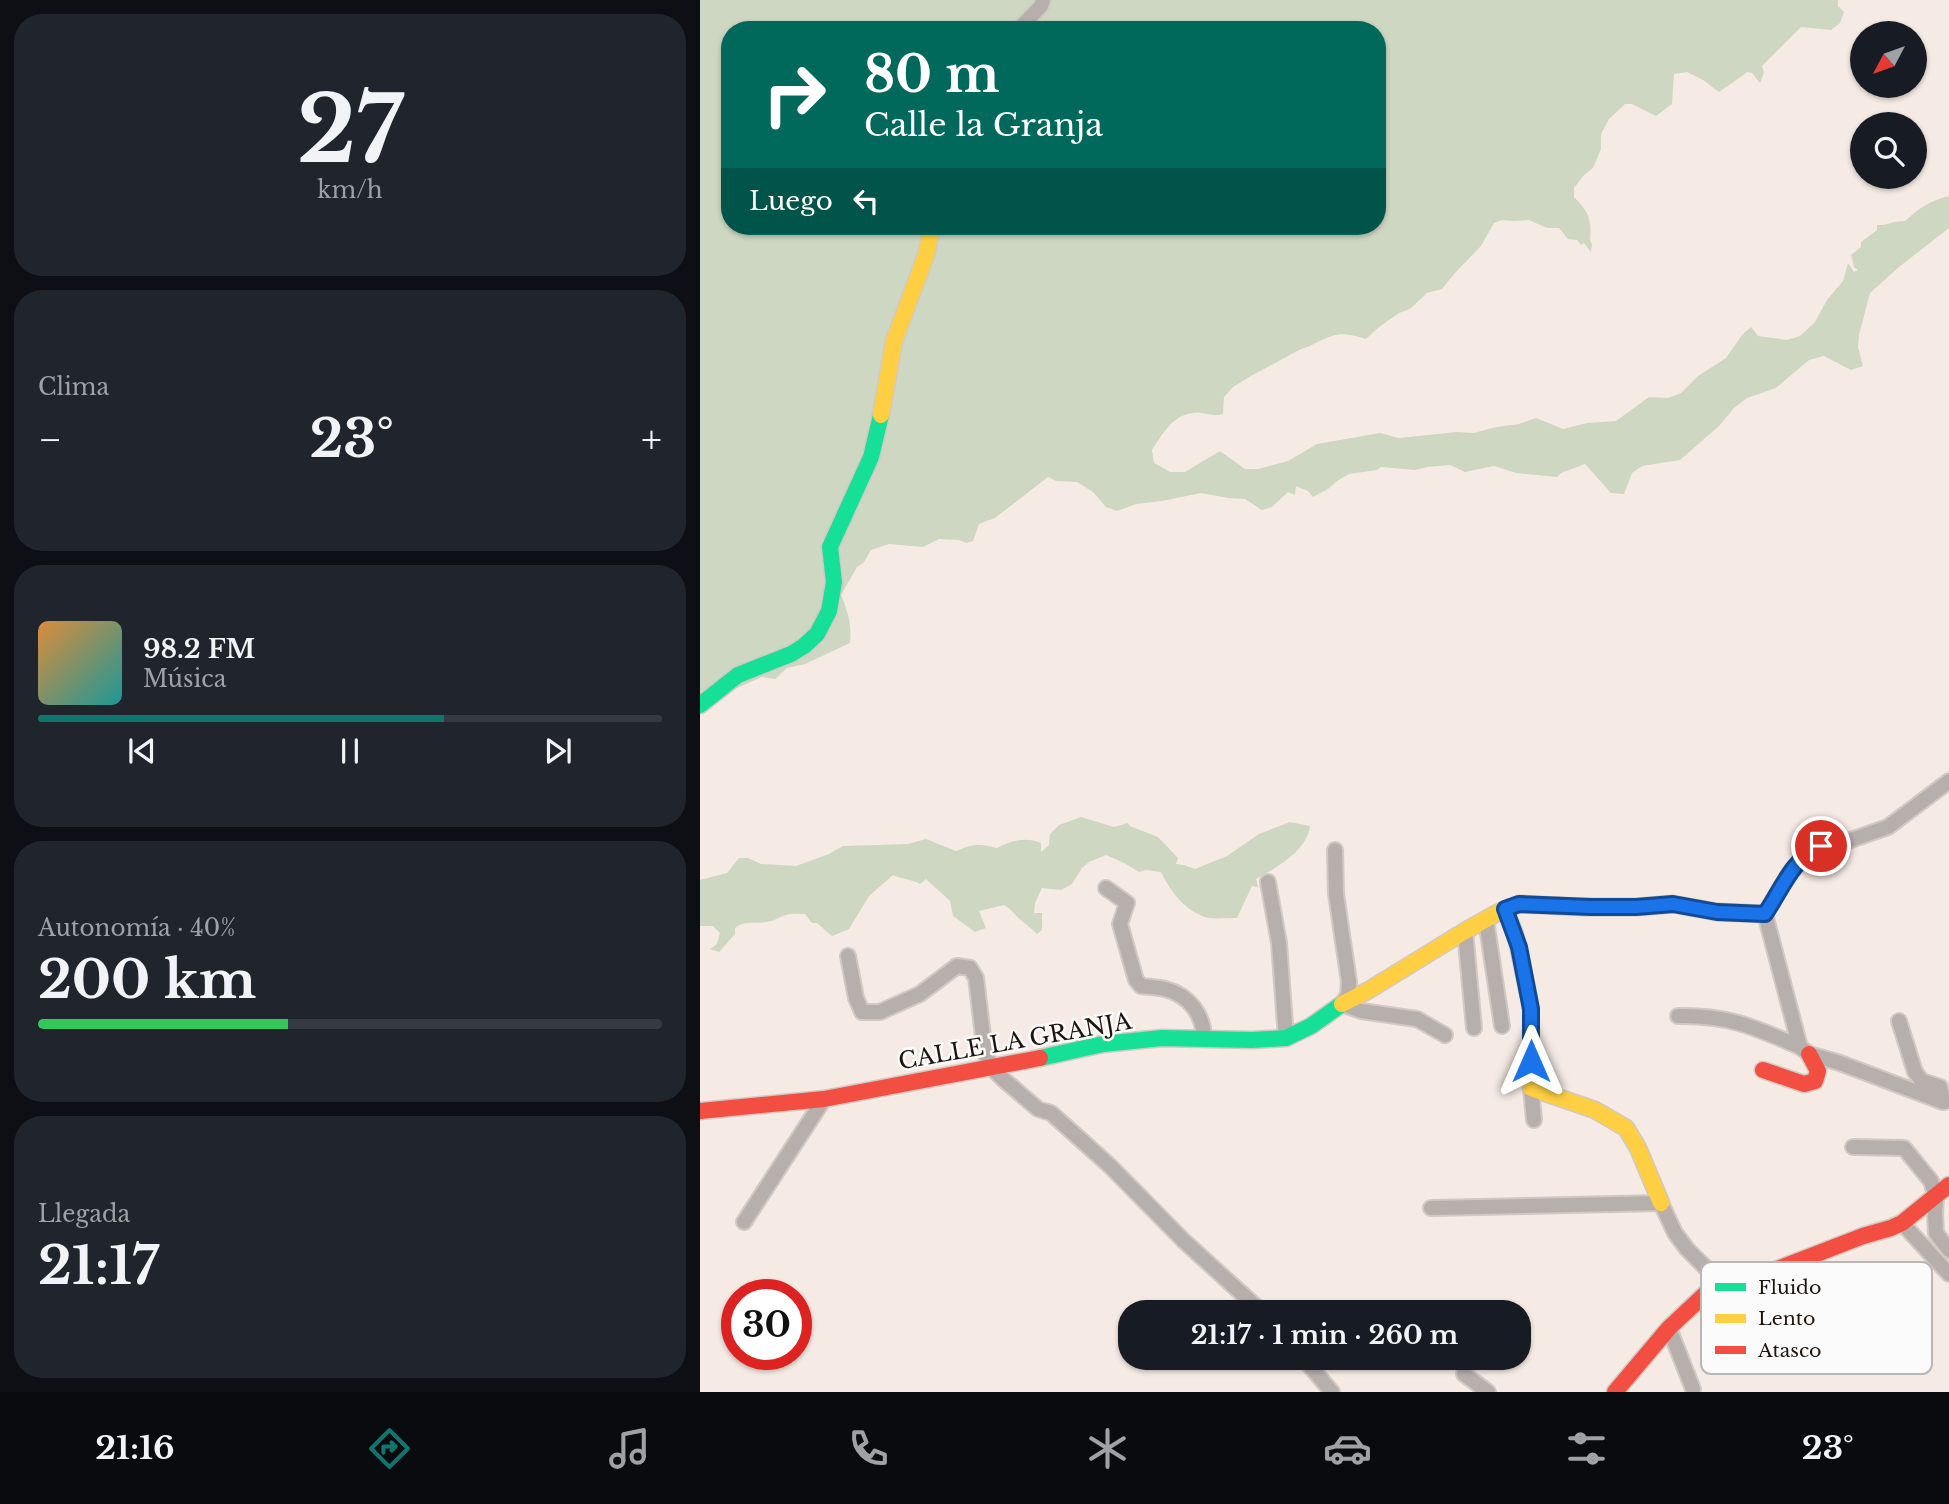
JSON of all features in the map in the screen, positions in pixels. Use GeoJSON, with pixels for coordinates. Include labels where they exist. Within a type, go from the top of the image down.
{"type":"FeatureCollection","features":[{"type":"Feature","properties":{"kind":"street"},"geometry":{"type":"LineString","coordinates":[[1027,21],[1041,6],[1043,0]]}},
{"type":"Feature","properties":{"kind":"street"},"geometry":{"type":"LineString","coordinates":[[700,705],[738,675],[804,646],[817,634],[829,611],[834,582],[830,547],[871,457],[879,428],[894,341],[926,255],[930,235]]}},
{"type":"Feature","properties":{"kind":"street"},"geometry":{"type":"LineString","coordinates":[[1763,1070],[1804,1084],[1815,1081],[1818,1072],[1805,1050],[1765,914],[1790,872],[1808,852],[1821,846],[1845,842],[1888,827],[1949,781]]}},
{"type":"Feature","properties":{"kind":"street"},"geometry":{"type":"LineString","coordinates":[[1335,850],[1336,894],[1349,982],[1348,995],[1342,1004],[1361,1011],[1417,1018],[1445,1035]]}},
{"type":"Feature","properties":{"kind":"street"},"geometry":{"type":"LineString","coordinates":[[1268,881],[1279,943],[1286,1038]]}},
{"type":"Feature","properties":{"kind":"street"},"geometry":{"type":"LineString","coordinates":[[1106,888],[1127,903],[1120,924],[1136,980],[1141,986],[1166,989],[1186,1000],[1201,1016],[1204,1039]]}},
{"type":"Feature","properties":{"kind":"street","name":"CALLE LA GRANJA"},"geometry":{"type":"LineString","coordinates":[[700,1111],[824,1099],[1103,1044],[1161,1038],[1286,1038],[1311,1026],[1342,1004],[1465,931],[1519,904],[1602,907],[1673,904],[1717,912],[1765,914]]}},
{"type":"Feature","properties":{"kind":"street"},"geometry":{"type":"LineString","coordinates":[[1505,909],[1519,947],[1531,1009],[1531,1088],[1534,1120]]}},
{"type":"Feature","properties":{"kind":"street"},"geometry":{"type":"LineString","coordinates":[[1486,920],[1502,1026]]}},
{"type":"Feature","properties":{"kind":"street"},"geometry":{"type":"LineString","coordinates":[[1465,931],[1474,1028]]}},
{"type":"Feature","properties":{"kind":"street"},"geometry":{"type":"LineString","coordinates":[[848,956],[856,998],[862,1012],[880,1012],[920,994],[957,966],[970,968],[976,978],[985,1053],[992,1068],[1038,1110],[1051,1113],[1110,1166],[1184,1241],[1249,1300]]}},
{"type":"Feature","properties":{"kind":"street"},"geometry":{"type":"LineString","coordinates":[[1678,1016],[1730,1019],[1753,1026],[1805,1050],[1946,1101]]}},
{"type":"Feature","properties":{"kind":"street"},"geometry":{"type":"LineString","coordinates":[[1899,1021],[1915,1072],[1922,1080],[1940,1087],[1946,1101]]}},
{"type":"Feature","properties":{"kind":"street"},"geometry":{"type":"LineString","coordinates":[[1531,1088],[1595,1110],[1626,1128],[1638,1148],[1675,1233],[1701,1266]]}},
{"type":"Feature","properties":{"kind":"street"},"geometry":{"type":"LineString","coordinates":[[744,1223],[824,1099]]}},
{"type":"Feature","properties":{"kind":"street"},"geometry":{"type":"LineString","coordinates":[[1853,1147],[1904,1148],[1931,1181],[1936,1197],[1937,1233],[1949,1250]]}},
{"type":"Feature","properties":{"kind":"street"},"geometry":{"type":"LineString","coordinates":[[1794,1262],[1902,1223],[1949,1185]]}},
{"type":"Feature","properties":{"kind":"street"},"geometry":{"type":"LineString","coordinates":[[1431,1208],[1661,1203]]}},
{"type":"Feature","properties":{"kind":"street"},"geometry":{"type":"LineString","coordinates":[[1902,1223],[1949,1274]]}},
{"type":"Feature","properties":{"kind":"street"},"geometry":{"type":"LineString","coordinates":[[1615,1392],[1669,1328],[1701,1298]]}},
{"type":"Feature","properties":{"kind":"street"},"geometry":{"type":"LineString","coordinates":[[1669,1328],[1693,1389]]}},
{"type":"Feature","properties":{"kind":"street"},"geometry":{"type":"LineString","coordinates":[[1313,1370],[1332,1392]]}},
{"type":"Feature","properties":{"kind":"street"},"geometry":{"type":"LineString","coordinates":[[1464,1374],[1488,1392]]}},
{"type":"Feature","properties":{"kind":"green space"},"geometry":{"type":"Polygon","coordinates":[[[700,0],[1838,0],[1838,6],[1844,12],[1840,23],[1831,30],[1801,27],[1762,66],[1764,73],[1760,83],[1752,73],[1747,72],[1719,92],[1687,72],[1674,74],[1672,104],[1656,116],[1632,104],[1625,104],[1609,119],[1601,134],[1601,149],[1593,168],[1574,188],[1574,197],[1583,207],[1590,222],[1591,252],[1584,243],[1581,245],[1577,240],[1568,239],[1559,228],[1547,228],[1529,220],[1502,220],[1494,223],[1481,246],[1442,289],[1427,293],[1410,309],[1399,313],[1366,339],[1341,334],[1324,339],[1233,387],[1224,397],[1223,414],[1187,414],[1174,421],[1152,450],[1154,463],[1170,472],[1185,472],[1220,451],[1245,469],[1258,469],[1288,461],[1317,444],[1380,433],[1399,438],[1457,432],[1474,433],[1536,418],[1563,429],[1587,423],[1616,421],[1649,397],[1668,398],[1681,393],[1698,376],[1726,358],[1751,327],[1758,336],[1787,340],[1800,336],[1815,322],[1827,300],[1843,281],[1848,263],[1854,272],[1858,270],[1854,267],[1851,255],[1861,247],[1861,242],[1877,230],[1877,225],[1905,221],[1925,206],[1949,196],[1949,228],[1870,293],[1859,335],[1858,347],[1863,366],[1851,370],[1824,356],[1809,360],[1776,388],[1747,398],[1734,408],[1719,426],[1680,460],[1642,466],[1632,473],[1624,494],[1611,493],[1585,464],[1557,477],[1516,473],[1494,466],[1465,472],[1450,465],[1415,470],[1381,467],[1349,474],[1313,497],[1308,491],[1296,486],[1295,495],[1288,492],[1272,507],[1262,510],[1245,499],[1201,493],[1136,504],[1117,511],[1106,507],[1093,492],[1077,482],[1056,481],[1048,477],[995,518],[979,524],[973,541],[966,543],[939,539],[923,547],[889,544],[871,550],[864,562],[857,567],[841,595],[849,618],[850,643],[805,664],[787,668],[775,679],[762,677],[737,688],[718,689],[700,705],[700,0]]]}},
{"type":"Feature","properties":{"kind":"green space"},"geometry":{"type":"Polygon","coordinates":[[[1081,817],[1114,827],[1128,823],[1158,837],[1178,858],[1176,864],[1195,869],[1227,856],[1259,834],[1290,822],[1310,826],[1308,835],[1297,851],[1256,879],[1258,887],[1252,886],[1237,918],[1209,918],[1200,915],[1180,900],[1161,872],[1139,872],[1106,855],[1089,862],[1072,884],[1061,890],[1042,888],[1035,903],[1034,913],[1042,913],[1042,930],[1037,934],[1004,905],[979,911],[986,928],[975,932],[953,916],[950,901],[926,879],[920,884],[893,875],[869,896],[849,929],[832,936],[817,923],[812,923],[805,914],[788,914],[769,922],[738,926],[735,928],[735,934],[719,952],[710,949],[717,944],[720,933],[713,926],[700,926],[700,880],[727,873],[739,858],[748,858],[761,864],[796,866],[843,846],[908,844],[926,839],[956,851],[980,845],[997,848],[1014,841],[1030,840],[1041,843],[1041,852],[1049,845],[1050,834],[1059,825],[1081,817]]]}},
{"type":"Feature","properties":{"kind":"traffic: fast"},"geometry":{"type":"LineString","coordinates":[[700,705],[738,675],[791,654],[817,634],[829,611],[834,582],[830,547],[871,457],[881,415]]}},
{"type":"Feature","properties":{"kind":"traffic: fast"},"geometry":{"type":"LineString","coordinates":[[1040,1058],[1103,1044],[1162,1038],[1286,1038],[1311,1026],[1342,1004]]}},
{"type":"Feature","properties":{"kind":"traffic: slow"},"geometry":{"type":"LineString","coordinates":[[881,415],[894,341],[926,255],[930,235]]}},
{"type":"Feature","properties":{"kind":"traffic: slow"},"geometry":{"type":"LineString","coordinates":[[1342,1004],[1465,931],[1519,904],[1584,907]]}},
{"type":"Feature","properties":{"kind":"traffic: slow"},"geometry":{"type":"LineString","coordinates":[[1531,1088],[1595,1110],[1626,1128],[1638,1148],[1661,1203]]}},
{"type":"Feature","properties":{"kind":"traffic: jam"},"geometry":{"type":"LineString","coordinates":[[1584,907],[1673,904],[1717,912],[1765,914]]}},
{"type":"Feature","properties":{"kind":"traffic: jam"},"geometry":{"type":"LineString","coordinates":[[1763,1070],[1804,1084],[1815,1081],[1818,1071],[1809,1054]]}},
{"type":"Feature","properties":{"kind":"traffic: jam"},"geometry":{"type":"LineString","coordinates":[[700,1111],[824,1099],[1040,1058]]}},
{"type":"Feature","properties":{"kind":"traffic: jam"},"geometry":{"type":"LineString","coordinates":[[1796,1262],[1902,1223],[1949,1185]]}},
{"type":"Feature","properties":{"kind":"traffic: jam"},"geometry":{"type":"LineString","coordinates":[[1615,1392],[1669,1328],[1701,1298]]}},
{"type":"Feature","properties":{"kind":"route"},"geometry":{"type":"LineString","coordinates":[[1531,1061],[1531,1009],[1519,947],[1505,909],[1519,904],[1591,907],[1673,904],[1717,912],[1765,914],[1797,863],[1808,852],[1821,846]]}}]}
